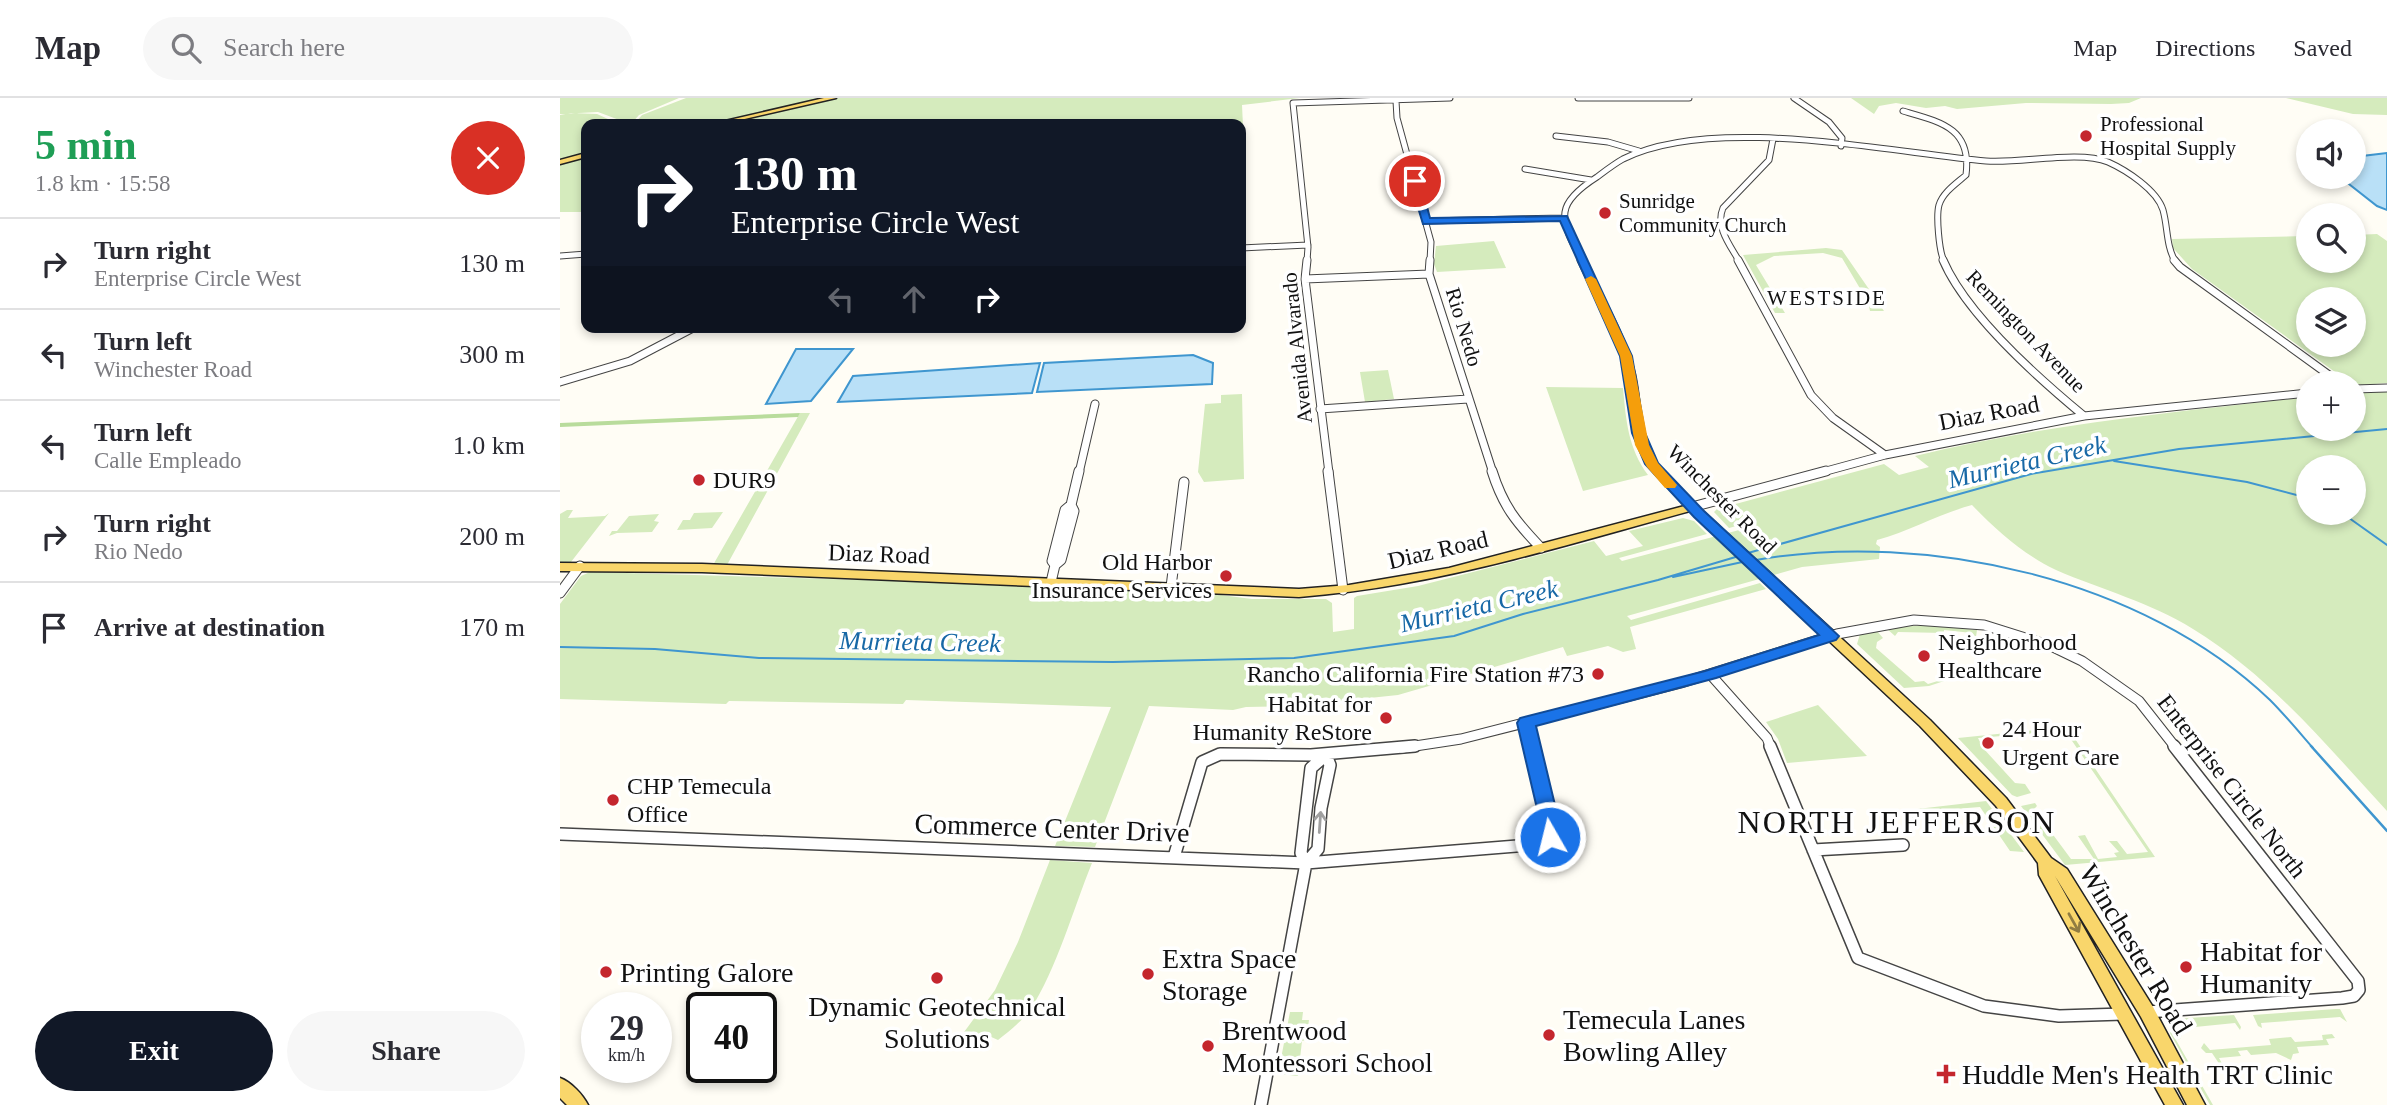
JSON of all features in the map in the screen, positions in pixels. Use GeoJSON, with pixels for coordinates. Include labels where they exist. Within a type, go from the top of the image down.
{"type":"FeatureCollection","features":[{"type":"Feature","properties":{"kind":"main road"},"geometry":{"type":"LineString","coordinates":[[738,119],[833,98]]}},
{"type":"Feature","properties":{"kind":"main road"},"geometry":{"type":"LineString","coordinates":[[560,162],[581,156]]}},
{"type":"Feature","properties":{"kind":"main road","name":"Winchester Road"},"geometry":{"type":"LineString","coordinates":[[1692,507],[1975,773],[2014,817],[2046,862],[2062,873],[2147,1012],[2196,1105]]}},
{"type":"Feature","properties":{"kind":"main road","name":"Diaz Road"},"geometry":{"type":"LineString","coordinates":[[560,566],[702,568],[1171,587],[1278,594],[1343,590],[1392,583],[1541,548],[1692,507]]}},
{"type":"Feature","properties":{"kind":"main road","name":"Winchester Road"},"geometry":{"type":"LineString","coordinates":[[2046,862],[2047,875],[2174,1105]]}},
{"type":"Feature","properties":{"kind":"main road"},"geometry":{"type":"LineString","coordinates":[[560,1086],[579,1105]]}},
{"type":"Feature","properties":{"kind":"street"},"geometry":{"type":"LineString","coordinates":[[1396,101],[1450,98]]}},
{"type":"Feature","properties":{"kind":"street"},"geometry":{"type":"LineString","coordinates":[[1578,98],[1689,98]]}},
{"type":"Feature","properties":{"kind":"street"},"geometry":{"type":"LineString","coordinates":[[1794,98],[1834,126],[1842,138],[1841,146]]}},
{"type":"Feature","properties":{"kind":"street","name":"Avenida Alvarado"},"geometry":{"type":"LineString","coordinates":[[1343,590],[1305,279],[1308,245],[1293,103],[1396,101]]}},
{"type":"Feature","properties":{"kind":"street","name":"Rio Nedo"},"geometry":{"type":"LineString","coordinates":[[1396,101],[1399,125],[1432,242],[1429,274],[1468,399],[1501,499],[1514,520],[1541,548]]}},
{"type":"Feature","properties":{"kind":"street"},"geometry":{"type":"LineString","coordinates":[[1903,111],[1933,121],[1958,135],[1968,146],[1970,159]]}},
{"type":"Feature","properties":{"kind":"street"},"geometry":{"type":"LineString","coordinates":[[1556,136],[1598,140],[1639,151]]}},
{"type":"Feature","properties":{"kind":"street"},"geometry":{"type":"LineString","coordinates":[[1773,139],[1769,160],[1723,208],[1720,216],[1721,228],[1811,396],[1833,418],[1885,455]]}},
{"type":"Feature","properties":{"kind":"street"},"geometry":{"type":"LineString","coordinates":[[1426,221],[1564,218],[1573,197],[1612,163],[1639,151],[1702,140],[1773,139],[2022,162],[2101,160],[2147,188],[2157,199],[2163,212],[2166,245],[2180,267],[2323,371]]}},
{"type":"Feature","properties":{"kind":"street","name":"Remington Avenue"},"geometry":{"type":"LineString","coordinates":[[1970,159],[1965,177],[1947,192],[1939,205],[1940,253],[1947,272],[1961,293],[1987,322],[2059,396],[2084,416]]}},
{"type":"Feature","properties":{"kind":"street"},"geometry":{"type":"LineString","coordinates":[[1525,169],[1591,180]]}},
{"type":"Feature","properties":{"kind":"street","name":"Winchester Road"},"geometry":{"type":"LineString","coordinates":[[1564,218],[1626,356],[1639,433],[1647,457],[1663,478],[1692,507]]}},
{"type":"Feature","properties":{"kind":"street"},"geometry":{"type":"LineString","coordinates":[[1246,248],[1308,245]]}},
{"type":"Feature","properties":{"kind":"street"},"geometry":{"type":"LineString","coordinates":[[560,256],[581,254]]}},
{"type":"Feature","properties":{"kind":"street"},"geometry":{"type":"LineString","coordinates":[[1305,279],[1429,274]]}},
{"type":"Feature","properties":{"kind":"street"},"geometry":{"type":"LineString","coordinates":[[560,382],[633,360],[685,333]]}},
{"type":"Feature","properties":{"kind":"street"},"geometry":{"type":"LineString","coordinates":[[2366,389],[2387,388]]}},
{"type":"Feature","properties":{"kind":"street","name":"Diaz Road"},"geometry":{"type":"LineString","coordinates":[[1692,507],[1885,455],[2084,416],[2296,394]]}},
{"type":"Feature","properties":{"kind":"street"},"geometry":{"type":"LineString","coordinates":[[1320,409],[1468,399]]}},
{"type":"Feature","properties":{"kind":"street"},"geometry":{"type":"LineString","coordinates":[[1051,582],[1055,565],[1061,560],[1074,511],[1071,505],[1094,404]]}},
{"type":"Feature","properties":{"kind":"street"},"geometry":{"type":"LineString","coordinates":[[1171,587],[1184,482]]}},
{"type":"Feature","properties":{"kind":"street"},"geometry":{"type":"LineString","coordinates":[[560,593],[580,566]]}},
{"type":"Feature","properties":{"kind":"street","name":"Enterprise Circle North"},"geometry":{"type":"LineString","coordinates":[[1830,636],[1879,624],[1942,619],[1991,627],[2031,638],[2067,651],[2093,666],[2122,686],[2154,718],[2358,981],[2359,990],[2354,996],[2342,998],[2147,1012]]}},
{"type":"Feature","properties":{"kind":"street"},"geometry":{"type":"LineString","coordinates":[[1174,857],[1202,762],[1209,757],[1374,753],[1415,747],[1526,723],[1710,674],[1830,636]]}},
{"type":"Feature","properties":{"kind":"street"},"geometry":{"type":"LineString","coordinates":[[1710,674],[1766,738],[1858,958],[1984,1006],[2059,1016],[2123,1014]]}},
{"type":"Feature","properties":{"kind":"street","name":"Commerce Center Drive"},"geometry":{"type":"LineString","coordinates":[[560,834],[1306,863],[1541,844],[1550,837],[1552,830],[1526,723]]}},
{"type":"Feature","properties":{"kind":"street"},"geometry":{"type":"LineString","coordinates":[[1306,863],[1301,853],[1311,768],[1326,755]]}},
{"type":"Feature","properties":{"kind":"street"},"geometry":{"type":"LineString","coordinates":[[1261,1105],[1306,863],[1318,849],[1321,808],[1330,765],[1326,755]]}},
{"type":"Feature","properties":{"kind":"street"},"geometry":{"type":"LineString","coordinates":[[1813,850],[1903,845]]}},
{"type":"Feature","properties":{"kind":"green space"},"geometry":{"type":"Polygon","coordinates":[[[560,98],[679,98],[635,119],[617,119],[598,112],[560,114],[560,98]]]}},
{"type":"Feature","properties":{"kind":"green space"},"geometry":{"type":"Polygon","coordinates":[[[686,98],[829,98],[732,119],[638,119],[642,115],[686,98]]]}},
{"type":"Feature","properties":{"kind":"green space"},"geometry":{"type":"Polygon","coordinates":[[[837,98],[1300,98],[1242,105],[1243,119],[742,119],[837,98]]]}},
{"type":"Feature","properties":{"kind":"green space"},"geometry":{"type":"Polygon","coordinates":[[[1851,98],[2141,98],[2129,103],[2026,103],[1957,109],[1896,103],[1879,106],[1874,114],[1851,98]]]}},
{"type":"Feature","properties":{"kind":"green space"},"geometry":{"type":"Polygon","coordinates":[[[2286,98],[2387,98],[2387,115],[2353,114],[2286,98]]]}},
{"type":"Feature","properties":{"kind":"green space"},"geometry":{"type":"Polygon","coordinates":[[[597,114],[608,119],[581,119],[581,155],[560,161],[560,115],[597,114]]]}},
{"type":"Feature","properties":{"kind":"green space"},"geometry":{"type":"Polygon","coordinates":[[[581,158],[581,212],[560,212],[560,164],[581,158]]]}},
{"type":"Feature","properties":{"kind":"green space"},"geometry":{"type":"Polygon","coordinates":[[[2366,234],[2377,234],[2387,241],[2387,383],[2366,385],[2366,371],[2334,371],[2314,357],[2366,357],[2366,287],[2296,287],[2296,344],[2192,269],[2173,248],[2172,239],[2296,236],[2296,273],[2366,273],[2366,234]]]}},
{"type":"Feature","properties":{"kind":"green space"},"geometry":{"type":"Polygon","coordinates":[[[1494,241],[1506,268],[1437,272],[1434,264],[1436,246],[1494,241]]]}},
{"type":"Feature","properties":{"kind":"green space"},"geometry":{"type":"Polygon","coordinates":[[[1826,248],[1842,250],[1884,311],[1870,311],[1868,302],[1842,258],[1823,253],[1774,256],[1756,265],[1785,313],[1775,313],[1743,255],[1826,248]]]}},
{"type":"Feature","properties":{"kind":"green space"},"geometry":{"type":"Polygon","coordinates":[[[1388,370],[1394,399],[1365,402],[1360,372],[1388,370]]]}},
{"type":"Feature","properties":{"kind":"green space"},"geometry":{"type":"Polygon","coordinates":[[[1546,387],[1623,388],[1632,444],[1648,475],[1583,491],[1546,387]]]}},
{"type":"Feature","properties":{"kind":"green space"},"geometry":{"type":"Polygon","coordinates":[[[2387,391],[2387,811],[2296,713],[2221,648],[2160,611],[2044,564],[2011,541],[1972,505],[1877,540],[1876,544],[1880,547],[1879,559],[1802,567],[1627,616],[1631,620],[1760,583],[1766,589],[1630,627],[1636,649],[1623,652],[1608,646],[1567,656],[1563,647],[1398,695],[1233,710],[1149,706],[1095,847],[1055,846],[1111,707],[906,700],[903,704],[729,701],[726,704],[560,699],[560,604],[581,576],[590,572],[1174,589],[1252,599],[1326,599],[1332,603],[1333,632],[1354,629],[1354,598],[1357,596],[1418,586],[1594,541],[1606,556],[1643,546],[1629,531],[1683,518],[1694,521],[1707,534],[1619,558],[1622,561],[1743,529],[1740,525],[1729,528],[1714,512],[1717,509],[1884,464],[1899,475],[1929,467],[1915,456],[1964,445],[2062,427],[2296,398],[2296,441],[2366,441],[2366,392],[2387,391]]]}},
{"type":"Feature","properties":{"kind":"green space"},"geometry":{"type":"Polygon","coordinates":[[[1242,394],[1244,479],[1204,482],[1198,472],[1205,404],[1221,403],[1221,395],[1242,394]]]}},
{"type":"Feature","properties":{"kind":"green space"},"geometry":{"type":"Polygon","coordinates":[[[800,413],[810,413],[727,565],[713,565],[800,413]]]}},
{"type":"Feature","properties":{"kind":"green space"},"geometry":{"type":"Polygon","coordinates":[[[800,413],[798,417],[560,427],[560,423],[800,413]]]}},
{"type":"Feature","properties":{"kind":"green space"},"geometry":{"type":"Polygon","coordinates":[[[573,510],[568,518],[605,516],[609,513],[571,562],[560,562],[560,514],[573,510]]]}},
{"type":"Feature","properties":{"kind":"green space"},"geometry":{"type":"Polygon","coordinates":[[[723,512],[712,528],[677,530],[683,520],[690,520],[694,513],[723,512]]]}},
{"type":"Feature","properties":{"kind":"green space"},"geometry":{"type":"Polygon","coordinates":[[[659,514],[654,521],[659,522],[652,532],[617,533],[609,536],[612,531],[617,531],[629,516],[659,514]]]}},
{"type":"Feature","properties":{"kind":"green space"},"geometry":{"type":"Polygon","coordinates":[[[1928,625],[1977,630],[1976,637],[1972,633],[1944,630],[1944,633],[1898,632],[1895,636],[1886,628],[1928,625]]]}},
{"type":"Feature","properties":{"kind":"green space"},"geometry":{"type":"Polygon","coordinates":[[[1877,631],[1883,638],[1877,642],[1876,648],[1915,682],[1924,681],[1928,684],[1980,668],[1978,664],[1987,663],[1987,667],[1929,686],[1904,688],[1857,644],[1860,634],[1877,631]]]}},
{"type":"Feature","properties":{"kind":"green space"},"geometry":{"type":"Polygon","coordinates":[[[1818,705],[1867,756],[1787,763],[1778,739],[1766,722],[1818,705]]]}},
{"type":"Feature","properties":{"kind":"green space"},"geometry":{"type":"Polygon","coordinates":[[[2067,727],[2155,857],[2065,865],[2021,806],[2035,803],[2037,806],[2034,809],[2071,859],[2094,859],[2078,836],[2085,835],[2098,859],[2117,857],[2114,853],[2119,852],[2109,841],[2117,841],[2127,854],[2148,852],[2068,735],[2062,735],[2059,731],[1978,738],[1983,748],[2015,783],[2025,784],[2031,793],[2017,797],[2012,795],[1958,738],[2067,727]]]}},
{"type":"Feature","properties":{"kind":"green space"},"geometry":{"type":"Polygon","coordinates":[[[1986,801],[2024,852],[2010,851],[1980,807],[1916,812],[1918,816],[1907,822],[1900,811],[1986,801]]]}},
{"type":"Feature","properties":{"kind":"green space"},"geometry":{"type":"Polygon","coordinates":[[[1050,860],[1092,863],[1048,977],[1030,1010],[998,1040],[989,1036],[978,1042],[956,1043],[995,990],[1018,942],[1050,860]]]}},
{"type":"Feature","properties":{"kind":"green space"},"geometry":{"type":"Polygon","coordinates":[[[2340,1009],[2347,1022],[2340,1017],[2261,1023],[2262,1028],[2258,1026],[2253,1015],[2340,1009]]]}},
{"type":"Feature","properties":{"kind":"green space"},"geometry":{"type":"Polygon","coordinates":[[[1290,1012],[1303,1012],[1302,1020],[1309,1020],[1306,1040],[1302,1041],[1298,1076],[1278,1074],[1290,1012]]]}},
{"type":"Feature","properties":{"kind":"green space"},"geometry":{"type":"Polygon","coordinates":[[[2234,1015],[2240,1030],[2235,1023],[2185,1028],[2180,1039],[2176,1040],[2213,1105],[2210,1105],[2170,1033],[2175,1023],[2173,1019],[2234,1015]]]}},
{"type":"Feature","properties":{"kind":"green space"},"geometry":{"type":"Polygon","coordinates":[[[2332,1034],[2335,1038],[2326,1039],[2329,1045],[2297,1047],[2299,1053],[2293,1054],[2291,1060],[2276,1053],[2251,1055],[2247,1050],[2238,1051],[2241,1056],[2219,1058],[2225,1069],[2215,1068],[2213,1066],[2220,1065],[2212,1053],[2206,1053],[2201,1048],[2204,1043],[2210,1050],[2271,1045],[2269,1039],[2291,1037],[2295,1042],[2323,1040],[2322,1035],[2332,1034]]]}},
{"type":"Feature","properties":{"kind":"water"},"geometry":{"type":"Polygon","coordinates":[[[2387,153],[2387,210],[2377,206],[2355,189],[2366,189],[2366,156],[2387,153]]]}},
{"type":"Feature","properties":{"kind":"water"},"geometry":{"type":"Polygon","coordinates":[[[796,349],[853,349],[811,401],[766,404],[796,349]]]}},
{"type":"Feature","properties":{"kind":"water"},"geometry":{"type":"Polygon","coordinates":[[[1193,355],[1213,363],[1212,384],[1037,392],[1044,363],[1193,355]]]}},
{"type":"Feature","properties":{"kind":"water"},"geometry":{"type":"Polygon","coordinates":[[[1040,363],[1032,393],[838,402],[853,376],[1040,363]]]}},
{"type":"Feature","properties":{"kind":"waterway","name":"Murrieta Creek"},"geometry":{"type":"LineString","coordinates":[[1748,553],[2031,474],[2179,449],[2387,429]]}},
{"type":"Feature","properties":{"kind":"waterway"},"geometry":{"type":"LineString","coordinates":[[2114,461],[2247,482],[2296,495]]}},
{"type":"Feature","properties":{"kind":"waterway"},"geometry":{"type":"LineString","coordinates":[[2359,525],[2387,545]]}},
{"type":"Feature","properties":{"kind":"waterway"},"geometry":{"type":"LineString","coordinates":[[1756,560],[1822,552],[1890,552],[1960,559],[2030,573],[2097,595],[2160,623],[2219,658],[2270,700],[2313,748]]}},
{"type":"Feature","properties":{"kind":"waterway","name":"Murrieta Creek"},"geometry":{"type":"LineString","coordinates":[[560,647],[655,649],[759,658],[1113,662],[1294,658],[1454,636],[1523,614],[1658,580],[1739,556]]}},
{"type":"Feature","properties":{"kind":"waterway","name":"Murrieta Creek"},"geometry":{"type":"LineString","coordinates":[[1673,577],[1747,561]]}},
{"type":"Feature","properties":{"kind":"waterway"},"geometry":{"type":"LineString","coordinates":[[2311,746],[2387,831]]}},
{"type":"Feature","properties":{"kind":"slow traffic"},"geometry":{"type":"LineString","coordinates":[[1591,279],[1632,375],[1642,445],[1647,457],[1670,485]]}},
{"type":"Feature","properties":{"kind":"place","name":"Professional Hospital Supply"},"geometry":{"type":"Point","coordinates":[2086,136]}},
{"type":"Feature","properties":{"kind":"place","name":"Sunridge Community Church"},"geometry":{"type":"Point","coordinates":[1605,213]}},
{"type":"Feature","properties":{"kind":"place","name":"DUR9"},"geometry":{"type":"Point","coordinates":[699,480]}},
{"type":"Feature","properties":{"kind":"place","name":"Old Harbor Insurance Services"},"geometry":{"type":"Point","coordinates":[1226,576]}},
{"type":"Feature","properties":{"kind":"place","name":"Neighborhood Healthcare"},"geometry":{"type":"Point","coordinates":[1924,656]}},
{"type":"Feature","properties":{"kind":"place","name":"Rancho California Fire Station #73"},"geometry":{"type":"Point","coordinates":[1598,674]}},
{"type":"Feature","properties":{"kind":"place","name":"Habitat for Humanity ReStore"},"geometry":{"type":"Point","coordinates":[1386,718]}},
{"type":"Feature","properties":{"kind":"place","name":"24 Hour Urgent Care"},"geometry":{"type":"Point","coordinates":[1988,743]}},
{"type":"Feature","properties":{"kind":"place","name":"CHP Temecula Office"},"geometry":{"type":"Point","coordinates":[613,800]}},
{"type":"Feature","properties":{"kind":"place","name":"Habitat for Humanity"},"geometry":{"type":"Point","coordinates":[2186,967]}},
{"type":"Feature","properties":{"kind":"place","name":"Printing Galore"},"geometry":{"type":"Point","coordinates":[606,972]}},
{"type":"Feature","properties":{"kind":"place","name":"Extra Space Storage"},"geometry":{"type":"Point","coordinates":[1148,974]}},
{"type":"Feature","properties":{"kind":"place","name":"Dynamic Geotechnical Solutions"},"geometry":{"type":"Point","coordinates":[937,978]}},
{"type":"Feature","properties":{"kind":"place","name":"Temecula Lanes Bowling Alley"},"geometry":{"type":"Point","coordinates":[1549,1035]}},
{"type":"Feature","properties":{"kind":"place","name":"Brentwood Montessori School"},"geometry":{"type":"Point","coordinates":[1208,1046]}},
{"type":"Feature","properties":{"kind":"place","name":"Huddle Men's Health TRT Clinic"},"geometry":{"type":"Point","coordinates":[1946,1074]}},
{"type":"Feature","properties":{"kind":"district","name":"WESTSIDE"},"geometry":{"type":"Point","coordinates":[1827,298]}},
{"type":"Feature","properties":{"kind":"district","name":"NORTH JEFFERSON"},"geometry":{"type":"Point","coordinates":[1897,822]}},
{"type":"Feature","properties":{"kind":"route"},"geometry":{"type":"LineString","coordinates":[[1415,181],[1426,221],[1564,218],[1626,356],[1632,375],[1639,433],[1647,457],[1663,478],[1699,514],[1830,636],[1710,674],[1526,723],[1552,830],[1550,837]]}}]}
